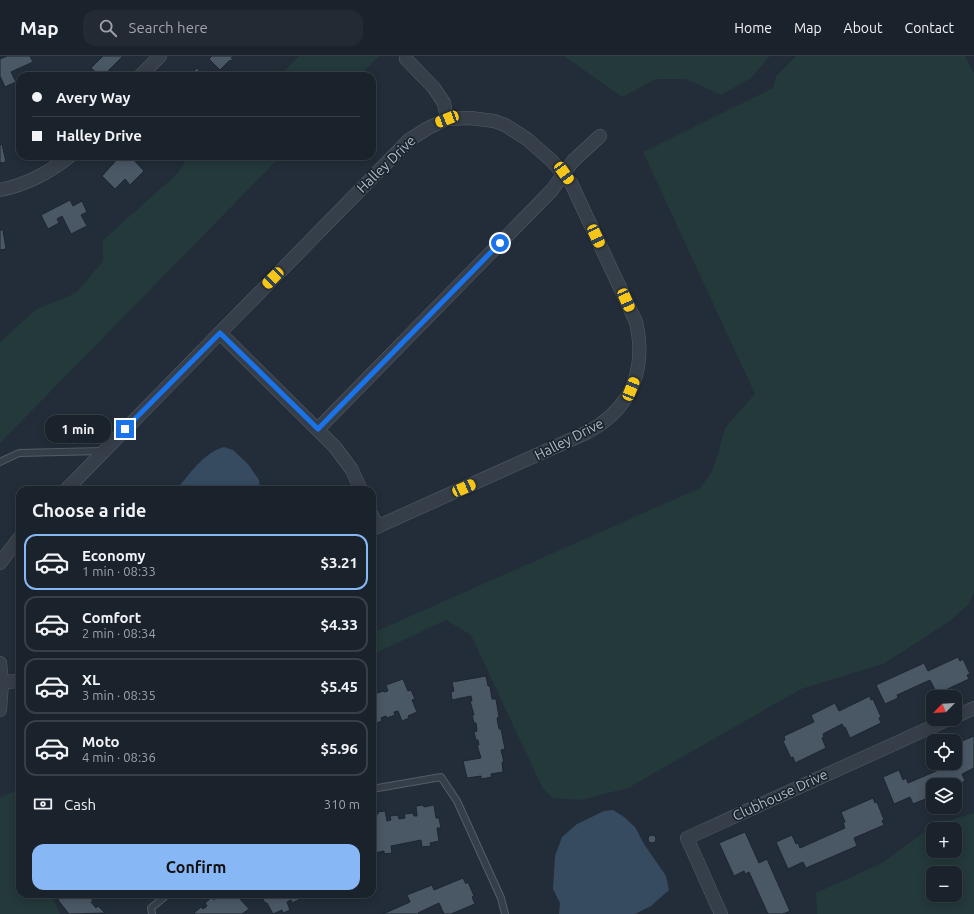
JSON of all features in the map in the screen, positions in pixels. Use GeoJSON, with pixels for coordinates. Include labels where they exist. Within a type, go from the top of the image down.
{"type":"FeatureCollection","features":[{"type":"Feature","properties":{"kind":"street"},"geometry":{"type":"LineString","coordinates":[[144,72],[160,56]]}},
{"type":"Feature","properties":{"kind":"street"},"geometry":{"type":"LineString","coordinates":[[406,58],[434,88],[444,103],[447,119]]}},
{"type":"Feature","properties":{"kind":"street","name":"Halley Drive"},"geometry":{"type":"LineString","coordinates":[[70,486],[409,140],[428,128],[447,119],[483,119],[504,125],[528,139],[564,173],[578,197],[636,322],[640,356],[631,389],[626,398],[606,421],[588,432],[376,523]]}},
{"type":"Feature","properties":{"kind":"street"},"geometry":{"type":"LineString","coordinates":[[318,429],[552,190],[573,161],[600,136]]}},
{"type":"Feature","properties":{"kind":"street"},"geometry":{"type":"LineString","coordinates":[[0,190],[38,177],[65,160]]}},
{"type":"Feature","properties":{"kind":"street"},"geometry":{"type":"LineString","coordinates":[[220,333],[318,429],[344,457],[359,486]]}},
{"type":"Feature","properties":{"kind":"street"},"geometry":{"type":"LineString","coordinates":[[0,562],[16,542]]}},
{"type":"Feature","properties":{"kind":"street"},"geometry":{"type":"LineString","coordinates":[[0,663],[2,682],[0,710]]}},
{"type":"Feature","properties":{"kind":"street"},"geometry":{"type":"LineString","coordinates":[[2,682],[16,681]]}},
{"type":"Feature","properties":{"kind":"street"},"geometry":{"type":"LineString","coordinates":[[962,713],[974,708]]}},
{"type":"Feature","properties":{"kind":"street","name":"Clubhouse Drive"},"geometry":{"type":"LineString","coordinates":[[720,914],[687,838],[934,726]]}},
{"type":"Feature","properties":{"kind":"lane"},"geometry":{"type":"LineString","coordinates":[[0,462],[19,453],[104,451]]}},
{"type":"Feature","properties":{"kind":"lane"},"geometry":{"type":"LineString","coordinates":[[376,788],[441,777],[457,801],[501,898],[505,914]]}},
{"type":"Feature","properties":{"kind":"lane"},"geometry":{"type":"LineString","coordinates":[[152,914],[150,908],[163,898]]}},
{"type":"Feature","properties":{"kind":"green space"},"geometry":{"type":"Polygon","coordinates":[[[299,56],[379,56],[363,72],[284,72],[299,56]]]}},
{"type":"Feature","properties":{"kind":"green space"},"geometry":{"type":"Polygon","coordinates":[[[564,56],[770,56],[751,78],[721,95],[686,79],[657,79],[622,97],[564,56]]]}},
{"type":"Feature","properties":{"kind":"green space"},"geometry":{"type":"Polygon","coordinates":[[[796,56],[965,56],[974,73],[974,593],[968,605],[947,623],[883,664],[801,689],[628,788],[580,800],[553,798],[543,789],[471,635],[446,620],[376,653],[376,631],[700,488],[711,473],[725,428],[755,394],[643,152],[773,88],[776,76],[796,56]]]}},
{"type":"Feature","properties":{"kind":"green space"},"geometry":{"type":"Polygon","coordinates":[[[186,160],[277,160],[0,443],[0,342],[37,309],[76,293],[103,261],[103,240],[177,174],[186,160]]]}},
{"type":"Feature","properties":{"kind":"green space"},"geometry":{"type":"Polygon","coordinates":[[[16,791],[16,898],[53,898],[60,914],[0,914],[0,798],[16,791]]]}},
{"type":"Feature","properties":{"kind":"green space"},"geometry":{"type":"Polygon","coordinates":[[[974,813],[974,914],[817,914],[816,893],[882,863],[926,831],[926,858],[962,858],[962,822],[944,822],[974,813]]]}},
{"type":"Feature","properties":{"kind":"water"},"geometry":{"type":"Polygon","coordinates":[[[224,447],[233,450],[248,464],[259,480],[260,486],[179,486],[203,459],[224,447]]]}},
{"type":"Feature","properties":{"kind":"water"},"geometry":{"type":"Polygon","coordinates":[[[613,810],[635,827],[644,844],[666,876],[669,890],[651,906],[635,914],[559,914],[560,903],[553,889],[555,856],[562,837],[577,824],[604,811],[613,810]]]}},
{"type":"Feature","properties":{"kind":"building"},"geometry":{"type":"Polygon","coordinates":[[[7,56],[30,56],[33,62],[11,72],[16,82],[5,87],[0,76],[0,59],[7,56]]]}},
{"type":"Feature","properties":{"kind":"building"},"geometry":{"type":"Polygon","coordinates":[[[103,56],[123,56],[107,72],[96,72],[91,68],[103,56]]]}},
{"type":"Feature","properties":{"kind":"building"},"geometry":{"type":"Polygon","coordinates":[[[212,56],[234,56],[231,58],[233,59],[231,61],[230,60],[220,70],[209,59],[212,56]]]}},
{"type":"Feature","properties":{"kind":"building"},"geometry":{"type":"Polygon","coordinates":[[[197,68],[200,72],[193,72],[197,68]]]}},
{"type":"Feature","properties":{"kind":"building"},"geometry":{"type":"Polygon","coordinates":[[[2,144],[6,162],[0,163],[0,145],[2,144]]]}},
{"type":"Feature","properties":{"kind":"building"},"geometry":{"type":"Polygon","coordinates":[[[116,160],[134,160],[144,171],[130,185],[125,179],[115,189],[102,176],[116,160]]]}},
{"type":"Feature","properties":{"kind":"building"},"geometry":{"type":"Polygon","coordinates":[[[70,200],[73,206],[82,201],[87,212],[81,215],[87,226],[71,234],[62,216],[57,219],[59,223],[48,229],[41,215],[70,200]]]}},
{"type":"Feature","properties":{"kind":"building"},"geometry":{"type":"Polygon","coordinates":[[[0,230],[3,230],[6,249],[0,250],[0,230]]]}},
{"type":"Feature","properties":{"kind":"building"},"geometry":{"type":"Polygon","coordinates":[[[958,657],[960,661],[963,659],[970,674],[967,675],[969,679],[946,690],[935,690],[930,680],[897,695],[898,698],[885,704],[876,685],[924,663],[928,671],[958,657]]]}},
{"type":"Feature","properties":{"kind":"building"},"geometry":{"type":"Polygon","coordinates":[[[486,676],[488,686],[490,686],[492,699],[496,699],[499,717],[497,718],[505,749],[501,750],[504,762],[502,762],[503,772],[491,774],[492,777],[481,779],[481,776],[467,778],[463,761],[481,758],[477,745],[479,745],[478,740],[476,740],[474,732],[477,731],[476,723],[474,723],[472,715],[474,715],[470,701],[472,701],[471,696],[452,700],[451,692],[454,691],[452,682],[486,676]]]}},
{"type":"Feature","properties":{"kind":"building"},"geometry":{"type":"Polygon","coordinates":[[[403,679],[408,691],[411,690],[415,699],[412,700],[417,712],[408,716],[409,718],[402,721],[398,711],[394,712],[395,715],[387,718],[386,716],[381,718],[382,721],[376,723],[376,694],[388,691],[386,685],[403,679]]]}},
{"type":"Feature","properties":{"kind":"building"},"geometry":{"type":"Polygon","coordinates":[[[870,696],[871,700],[873,699],[881,717],[879,718],[881,723],[850,738],[842,724],[823,734],[824,737],[822,738],[826,748],[795,763],[783,741],[785,740],[784,736],[814,722],[811,715],[835,703],[839,711],[870,696]]]}},
{"type":"Feature","properties":{"kind":"building"},"geometry":{"type":"Polygon","coordinates":[[[974,736],[974,768],[962,774],[965,781],[962,782],[962,778],[926,778],[926,799],[913,804],[910,797],[894,804],[883,777],[899,770],[903,780],[906,778],[908,783],[939,770],[962,770],[962,741],[974,736]]]}},
{"type":"Feature","properties":{"kind":"building"},"geometry":{"type":"Polygon","coordinates":[[[873,798],[875,803],[877,802],[884,820],[882,821],[884,825],[854,838],[857,846],[806,868],[803,862],[788,869],[776,842],[792,835],[796,844],[798,843],[800,848],[845,828],[843,823],[845,822],[841,812],[873,798]]]}},
{"type":"Feature","properties":{"kind":"building"},"geometry":{"type":"Polygon","coordinates":[[[423,805],[424,807],[434,805],[436,818],[439,818],[441,828],[437,828],[439,841],[430,843],[431,846],[422,847],[421,840],[391,846],[392,853],[384,854],[384,851],[376,853],[376,814],[378,814],[378,812],[385,811],[387,821],[391,820],[390,816],[398,815],[399,819],[405,818],[404,814],[413,813],[414,816],[417,816],[416,806],[423,805]]]}},
{"type":"Feature","properties":{"kind":"building"},"geometry":{"type":"Polygon","coordinates":[[[745,832],[759,863],[767,859],[790,911],[783,914],[768,914],[749,872],[745,874],[744,871],[734,876],[719,843],[745,832]]]}},
{"type":"Feature","properties":{"kind":"building"},"geometry":{"type":"Polygon","coordinates":[[[650,835],[654,835],[656,839],[654,843],[650,843],[648,841],[648,837],[650,835]]]}},
{"type":"Feature","properties":{"kind":"building"},"geometry":{"type":"Polygon","coordinates":[[[463,878],[466,884],[468,882],[474,896],[472,897],[475,904],[451,914],[444,914],[439,903],[418,913],[419,914],[383,914],[410,902],[407,895],[432,885],[434,890],[463,878]]]}},
{"type":"Feature","properties":{"kind":"building"},"geometry":{"type":"Polygon","coordinates":[[[60,898],[91,898],[93,901],[91,902],[96,908],[98,906],[105,913],[69,914],[58,900],[60,898]]]}},
{"type":"Feature","properties":{"kind":"building"},"geometry":{"type":"Polygon","coordinates":[[[211,898],[214,900],[216,898],[241,898],[240,899],[249,909],[242,914],[194,913],[201,907],[203,909],[207,906],[205,903],[211,898]]]}},
{"type":"Feature","properties":{"kind":"building"},"geometry":{"type":"Polygon","coordinates":[[[263,898],[303,898],[292,903],[291,900],[287,902],[290,910],[283,913],[282,910],[273,914],[267,903],[265,903],[263,898]]]}},
{"type":"Feature","properties":{"kind":"route"},"geometry":{"type":"LineString","coordinates":[[125,429],[220,333],[318,429],[500,243]]}}]}
